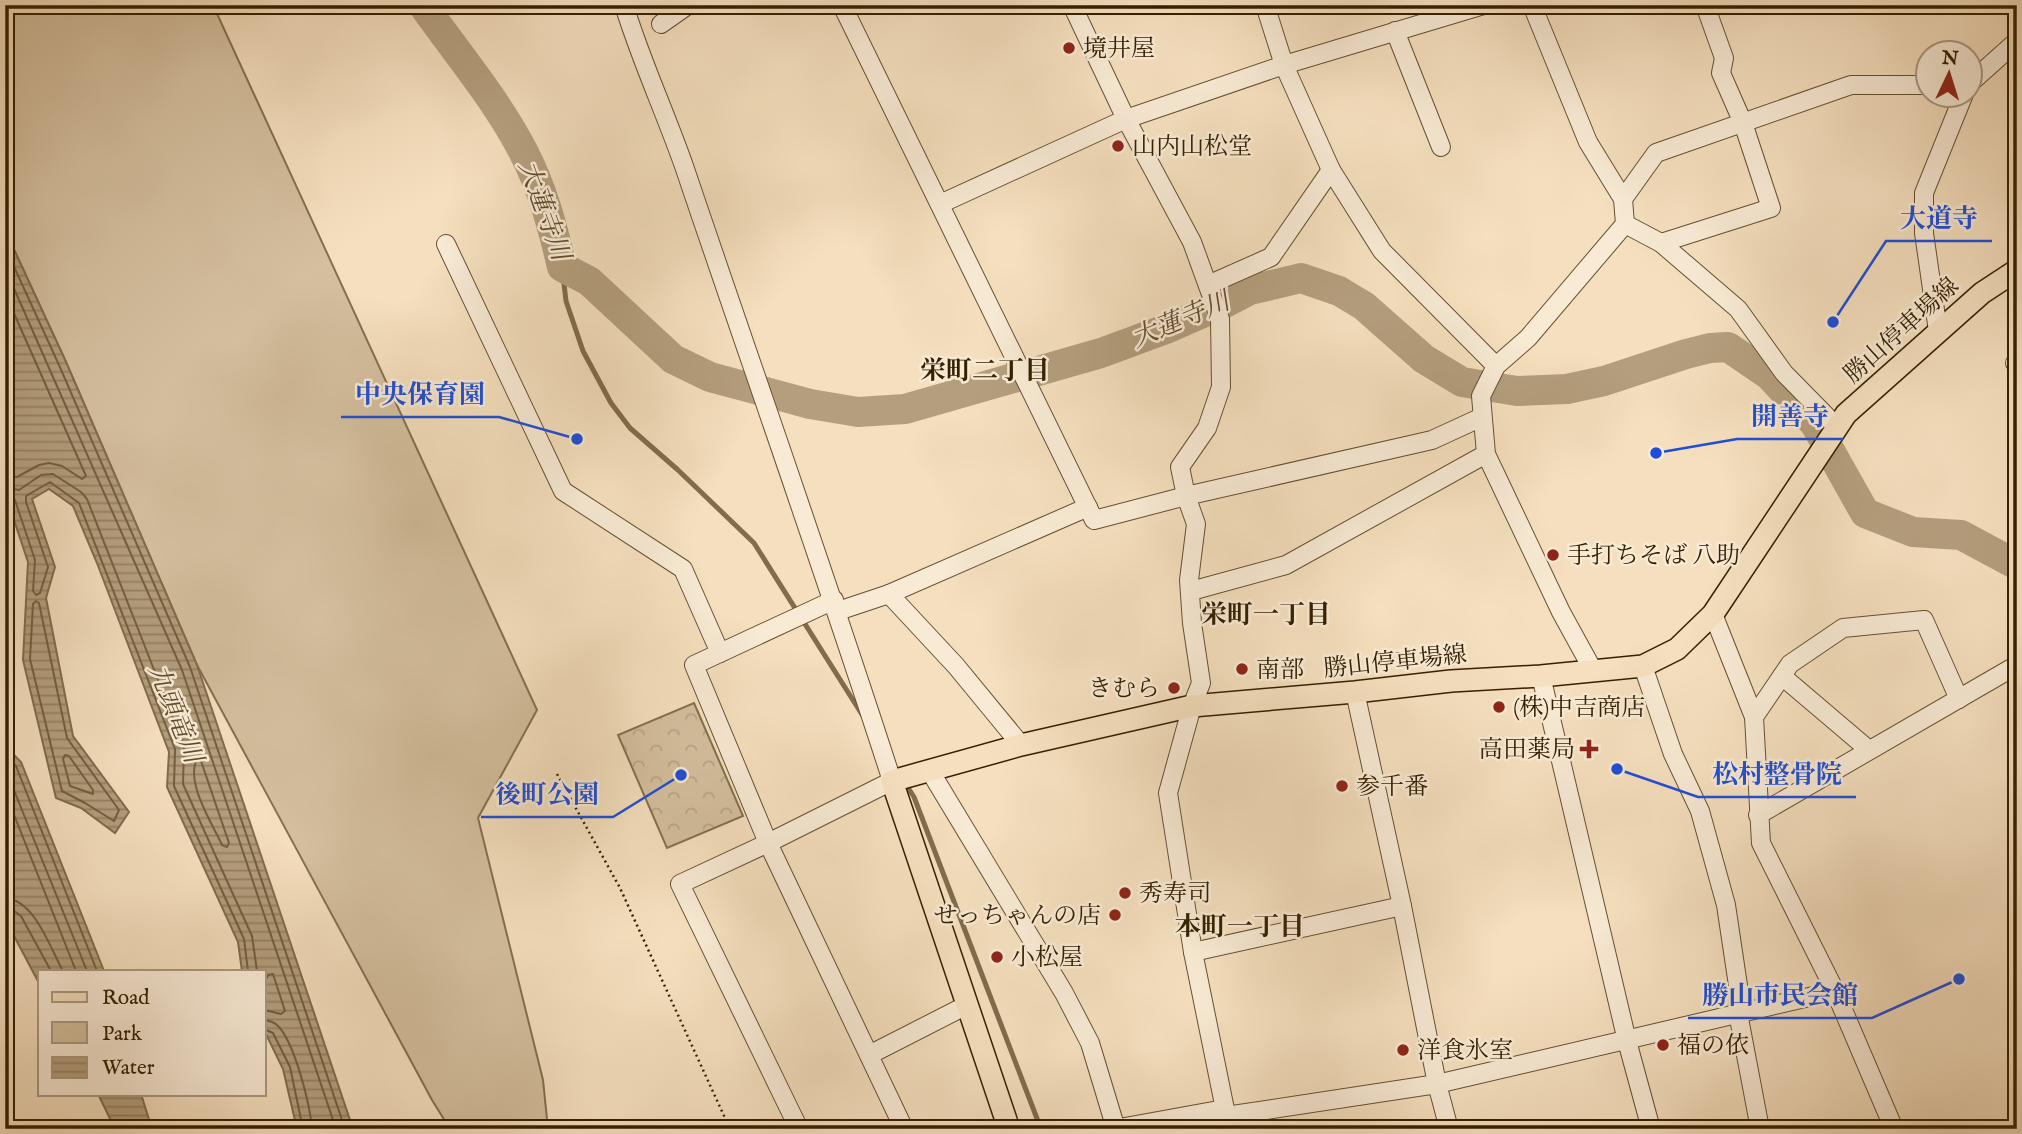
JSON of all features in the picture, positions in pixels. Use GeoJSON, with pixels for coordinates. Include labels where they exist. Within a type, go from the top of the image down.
{"type":"FeatureCollection","features":[{"type":"Feature","properties":{"kind":"main road","name":"勝山停車場線"},"geometry":{"type":"LineString","coordinates":[[892,781],[1021,745],[1192,706],[1643,666],[1677,649],[1713,614],[1846,414],[1982,293],[2017,270]]}},
{"type":"Feature","properties":{"kind":"main road"},"geometry":{"type":"LineString","coordinates":[[892,781],[1009,1129]]}},
{"type":"Feature","properties":{"kind":"street"},"geometry":{"type":"LineString","coordinates":[[624,5],[636,46],[676,144],[836,606],[892,781],[768,844],[681,884],[799,1129]]}},
{"type":"Feature","properties":{"kind":"street"},"geometry":{"type":"LineString","coordinates":[[661,24],[688,5]]}},
{"type":"Feature","properties":{"kind":"street"},"geometry":{"type":"LineString","coordinates":[[842,5],[1091,513]]}},
{"type":"Feature","properties":{"kind":"street"},"geometry":{"type":"LineString","coordinates":[[1072,5],[1126,119],[1192,243],[1220,319],[1221,387],[1207,428],[1180,467],[1196,524],[1189,580],[1201,683],[1168,793],[1193,952],[1226,1118]]}},
{"type":"Feature","properties":{"kind":"street"},"geometry":{"type":"LineString","coordinates":[[1265,5],[1284,65],[1331,170],[1382,251],[1496,366]]}},
{"type":"Feature","properties":{"kind":"street"},"geometry":{"type":"LineString","coordinates":[[940,204],[1126,119],[1284,65],[1484,5]]}},
{"type":"Feature","properties":{"kind":"street"},"geometry":{"type":"LineString","coordinates":[[1532,5],[1588,142],[1623,199],[1625,224],[1528,338],[1496,366],[1480,397],[1486,454],[1561,612],[1594,672]]}},
{"type":"Feature","properties":{"kind":"street"},"geometry":{"type":"LineString","coordinates":[[1661,243],[1771,208],[1743,123],[1721,73],[1724,58],[1705,5]]}},
{"type":"Feature","properties":{"kind":"street"},"geometry":{"type":"LineString","coordinates":[[1395,31],[1441,147]]}},
{"type":"Feature","properties":{"kind":"street"},"geometry":{"type":"LineString","coordinates":[[1983,71],[2017,41]]}},
{"type":"Feature","properties":{"kind":"street"},"geometry":{"type":"LineString","coordinates":[[1623,199],[1656,153],[1851,85],[1913,85]]}},
{"type":"Feature","properties":{"kind":"street"},"geometry":{"type":"LineString","coordinates":[[1938,331],[1924,233],[1923,193],[1958,108]]}},
{"type":"Feature","properties":{"kind":"street"},"geometry":{"type":"LineString","coordinates":[[1208,285],[1271,257],[1331,170]]}},
{"type":"Feature","properties":{"kind":"street"},"geometry":{"type":"LineString","coordinates":[[1625,224],[1661,243],[1738,309],[1784,373],[1837,427]]}},
{"type":"Feature","properties":{"kind":"street"},"geometry":{"type":"LineString","coordinates":[[446,244],[563,491],[683,569],[720,653]]}},
{"type":"Feature","properties":{"kind":"street"},"geometry":{"type":"LineString","coordinates":[[904,1129],[768,844],[694,665],[836,606],[889,594],[1091,513],[1186,496],[1432,440],[1482,417]]}},
{"type":"Feature","properties":{"kind":"street"},"geometry":{"type":"LineString","coordinates":[[1191,591],[1286,565],[1486,454]]}},
{"type":"Feature","properties":{"kind":"street"},"geometry":{"type":"LineString","coordinates":[[889,594],[956,666],[1021,745]]}},
{"type":"Feature","properties":{"kind":"street"},"geometry":{"type":"LineString","coordinates":[[1713,614],[1754,717],[1760,843],[1835,990],[1894,1129]]}},
{"type":"Feature","properties":{"kind":"street"},"geometry":{"type":"LineString","coordinates":[[1754,717],[1790,664],[1843,628],[1924,620],[1959,699]]}},
{"type":"Feature","properties":{"kind":"street"},"geometry":{"type":"LineString","coordinates":[[1758,815],[2017,665]]}},
{"type":"Feature","properties":{"kind":"street"},"geometry":{"type":"LineString","coordinates":[[1643,666],[1673,754],[1699,811],[1726,905],[1739,992],[1738,1013],[1760,1129]]}},
{"type":"Feature","properties":{"kind":"street"},"geometry":{"type":"LineString","coordinates":[[1541,676],[1627,1041],[1651,1129]]}},
{"type":"Feature","properties":{"kind":"street"},"geometry":{"type":"LineString","coordinates":[[1782,676],[1869,751]]}},
{"type":"Feature","properties":{"kind":"street"},"geometry":{"type":"LineString","coordinates":[[1355,692],[1402,906],[1437,1084],[1449,1129]]}},
{"type":"Feature","properties":{"kind":"street"},"geometry":{"type":"LineString","coordinates":[[930,771],[1064,993],[1090,1043],[1115,1128],[1226,1118],[1437,1084],[1835,990]]}},
{"type":"Feature","properties":{"kind":"street"},"geometry":{"type":"LineString","coordinates":[[1193,952],[1402,906]]}},
{"type":"Feature","properties":{"kind":"street"},"geometry":{"type":"LineString","coordinates":[[869,1055],[967,1005]]}},
{"type":"Feature","properties":{"kind":"path"},"geometry":{"type":"LineString","coordinates":[[557,774],[620,888],[730,1129]]}},
{"type":"Feature","properties":{"kind":"green space"},"geometry":{"type":"Polygon","coordinates":[[[5,5],[213,5],[537,710],[478,818],[543,1080],[548,1129],[450,1129],[197,665],[66,362],[5,230],[5,5]]]}},
{"type":"Feature","properties":{"kind":"green space"},"geometry":{"type":"Polygon","coordinates":[[[694,703],[743,816],[667,848],[618,735],[694,703]]]}},
{"type":"Feature","properties":{"kind":"water","name":"九頭竜川"},"geometry":{"type":"Polygon","coordinates":[[[5,230],[66,362],[197,665],[353,1129],[297,1129],[283,1069],[266,1034],[266,970],[242,970],[238,942],[167,787],[169,752],[97,563],[73,506],[49,489],[32,499],[55,567],[46,598],[73,736],[129,812],[115,833],[81,808],[56,798],[23,660],[28,562],[5,493],[5,230]]]}},
{"type":"Feature","properties":{"kind":"water"},"geometry":{"type":"Polygon","coordinates":[[[5,746],[21,762],[104,970],[38,970],[38,981],[5,919],[5,746]]]}},
{"type":"Feature","properties":{"kind":"water"},"geometry":{"type":"Polygon","coordinates":[[[99,1096],[142,1096],[152,1129],[115,1129],[99,1096]]]}},
{"type":"Feature","properties":{"kind":"waterway","name":"大蓮寺川"},"geometry":{"type":"LineString","coordinates":[[423,5],[488,95],[523,151],[546,208],[562,267],[589,281],[673,359],[710,377],[810,404],[858,412],[905,409],[1101,353],[1166,329],[1250,290],[1301,278],[1339,291],[1364,306],[1424,359],[1462,382],[1517,391],[1567,389],[1604,381],[1686,354],[1728,347],[1769,375],[1815,424],[1865,513],[1913,532],[1961,535],[2017,565]]}},
{"type":"Feature","properties":{"kind":"waterway"},"geometry":{"type":"LineString","coordinates":[[562,267],[566,301],[583,351],[611,403],[630,428],[754,543],[863,716]]}},
{"type":"Feature","properties":{"kind":"waterway"},"geometry":{"type":"LineString","coordinates":[[905,783],[914,797],[1041,1129]]}},
{"type":"Feature","properties":{"kind":"place","name":"境井屋"},"geometry":{"type":"Point","coordinates":[1069,48]}},
{"type":"Feature","properties":{"kind":"place","name":"山内山松堂"},"geometry":{"type":"Point","coordinates":[1118,146]}},
{"type":"Feature","properties":{"kind":"place","name":"大道寺"},"geometry":{"type":"Point","coordinates":[1833,322]}},
{"type":"Feature","properties":{"kind":"place","name":"中央保育園"},"geometry":{"type":"Point","coordinates":[577,439]}},
{"type":"Feature","properties":{"kind":"place","name":"開善寺"},"geometry":{"type":"Point","coordinates":[1656,453]}},
{"type":"Feature","properties":{"kind":"place","name":"手打ちそば 八助"},"geometry":{"type":"Point","coordinates":[1553,555]}},
{"type":"Feature","properties":{"kind":"place","name":"南部"},"geometry":{"type":"Point","coordinates":[1242,669]}},
{"type":"Feature","properties":{"kind":"place","name":"きむら"},"geometry":{"type":"Point","coordinates":[1174,688]}},
{"type":"Feature","properties":{"kind":"place","name":"(株)中吉商店"},"geometry":{"type":"Point","coordinates":[1499,707]}},
{"type":"Feature","properties":{"kind":"place","name":"高田薬局"},"geometry":{"type":"Point","coordinates":[1589,749]}},
{"type":"Feature","properties":{"kind":"place","name":"松村整骨院"},"geometry":{"type":"Point","coordinates":[1617,769]}},
{"type":"Feature","properties":{"kind":"place","name":"後町公園"},"geometry":{"type":"Point","coordinates":[681,775]}},
{"type":"Feature","properties":{"kind":"place","name":"参千番"},"geometry":{"type":"Point","coordinates":[1342,786]}},
{"type":"Feature","properties":{"kind":"place","name":"秀寿司"},"geometry":{"type":"Point","coordinates":[1125,893]}},
{"type":"Feature","properties":{"kind":"place","name":"せっちゃんの店"},"geometry":{"type":"Point","coordinates":[1115,915]}},
{"type":"Feature","properties":{"kind":"place","name":"小松屋"},"geometry":{"type":"Point","coordinates":[997,957]}},
{"type":"Feature","properties":{"kind":"place","name":"勝山市民会館"},"geometry":{"type":"Point","coordinates":[1959,979]}},
{"type":"Feature","properties":{"kind":"place","name":"福の依"},"geometry":{"type":"Point","coordinates":[1663,1045]}},
{"type":"Feature","properties":{"kind":"place","name":"洋食氷室"},"geometry":{"type":"Point","coordinates":[1403,1050]}},
{"type":"Feature","properties":{"kind":"district","name":"栄町二丁目"},"geometry":{"type":"Point","coordinates":[985,370]}},
{"type":"Feature","properties":{"kind":"district","name":"栄町一丁目"},"geometry":{"type":"Point","coordinates":[1266,614]}},
{"type":"Feature","properties":{"kind":"district","name":"本町一丁目"},"geometry":{"type":"Point","coordinates":[1240,926]}}]}
